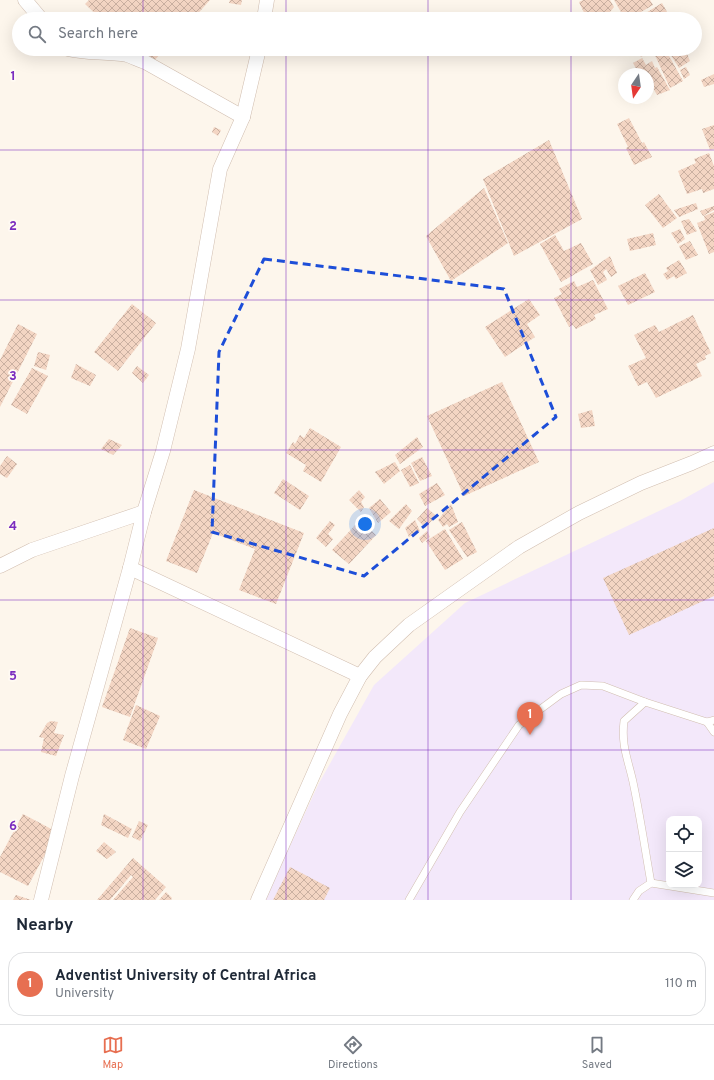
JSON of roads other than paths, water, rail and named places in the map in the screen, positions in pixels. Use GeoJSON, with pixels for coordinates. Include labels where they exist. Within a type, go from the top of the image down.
{"type":"FeatureCollection","features":[{"type":"Feature","properties":{"kind":"street"},"geometry":{"type":"LineString","coordinates":[[24,0],[35,12]]}},
{"type":"Feature","properties":{"kind":"street"},"geometry":{"type":"LineString","coordinates":[[265,12],[266,0]]}},
{"type":"Feature","properties":{"kind":"street"},"geometry":{"type":"LineString","coordinates":[[128,56],[145,62],[243,117]]}},
{"type":"Feature","properties":{"kind":"street"},"geometry":{"type":"LineString","coordinates":[[41,900],[74,769],[130,568],[144,512],[163,451],[188,349],[220,169],[243,117],[257,56]]}},
{"type":"Feature","properties":{"kind":"street"},"geometry":{"type":"LineString","coordinates":[[258,900],[340,714],[360,676],[375,657],[409,625],[519,547],[579,514],[641,483],[714,453]]}},
{"type":"Feature","properties":{"kind":"street"},"geometry":{"type":"LineString","coordinates":[[0,566],[32,550],[144,512]]}},
{"type":"Feature","properties":{"kind":"street"},"geometry":{"type":"LineString","coordinates":[[130,568],[360,676]]}},
{"type":"Feature","properties":{"kind":"lane"},"geometry":{"type":"LineString","coordinates":[[409,900],[460,812],[519,725],[561,694],[581,685],[603,686],[644,702],[710,721],[714,732]]}},
{"type":"Feature","properties":{"kind":"lane"},"geometry":{"type":"LineString","coordinates":[[644,702],[624,721],[622,736],[633,781],[651,882]]}},
{"type":"Feature","properties":{"kind":"lane"},"geometry":{"type":"LineString","coordinates":[[633,900],[639,890],[651,882],[714,893]]}},
{"type":"Feature","properties":{"kind":"place","name":"Adventist University of Central Africa"},"geometry":{"type":"Point","coordinates":[530,735]}}]}
